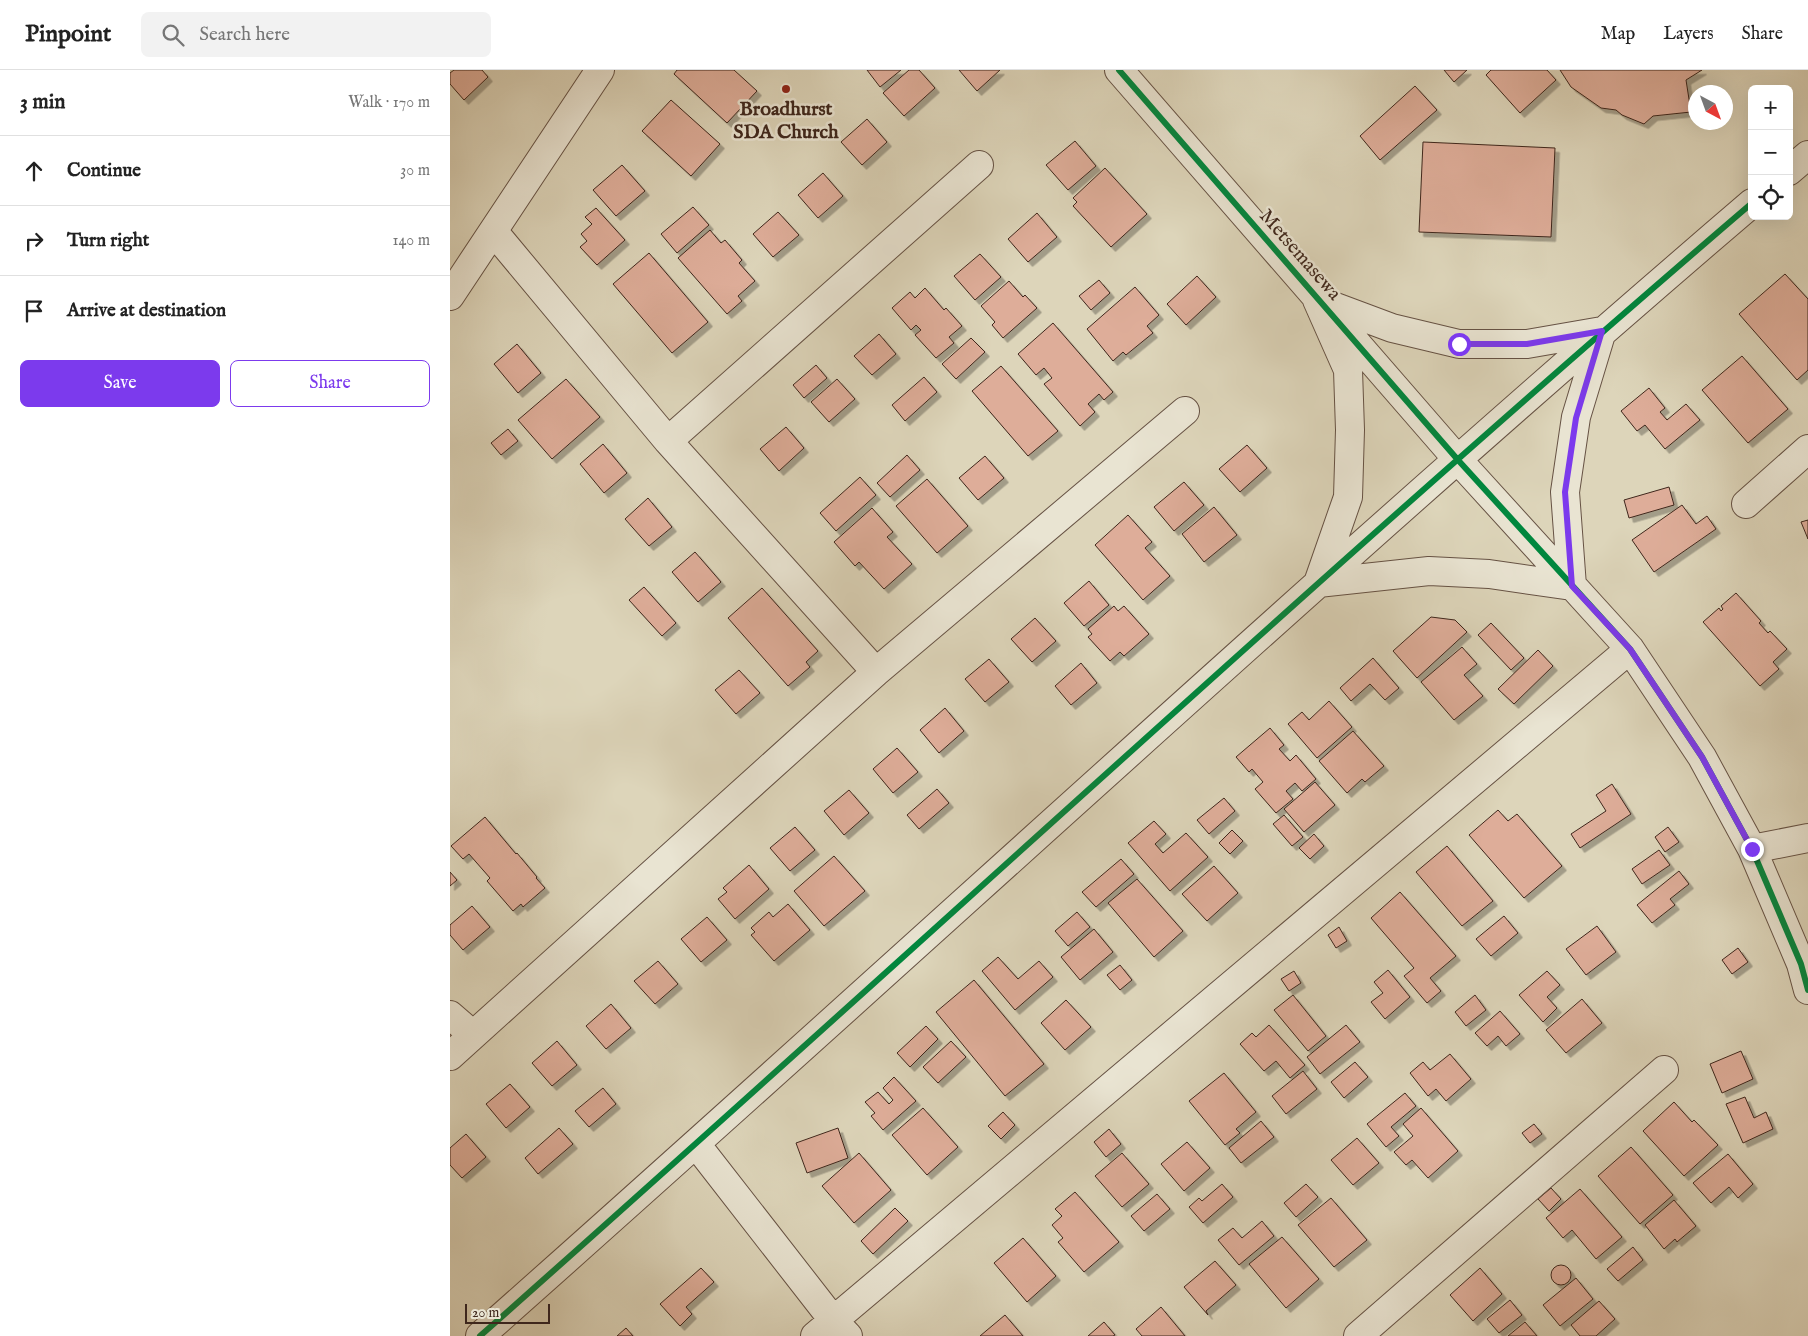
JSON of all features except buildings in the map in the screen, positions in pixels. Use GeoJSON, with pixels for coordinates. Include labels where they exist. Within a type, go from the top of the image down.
{"type":"FeatureCollection","features":[{"type":"Feature","properties":{"kind":"street"},"geometry":{"type":"LineString","coordinates":[[450,296],[600,70]]}},
{"type":"Feature","properties":{"kind":"street","name":"Metsemasewa"},"geometry":{"type":"LineString","coordinates":[[1119,70],[1458,460],[1630,649],[1702,757],[1752,849],[1801,964],[1808,990]]}},
{"type":"Feature","properties":{"kind":"street"},"geometry":{"type":"LineString","coordinates":[[1793,167],[1808,154]]}},
{"type":"Feature","properties":{"kind":"street"},"geometry":{"type":"LineString","coordinates":[[668,441],[979,164]]}},
{"type":"Feature","properties":{"kind":"street"},"geometry":{"type":"LineString","coordinates":[[480,1336],[696,1144],[1318,583],[1602,331],[1748,206]]}},
{"type":"Feature","properties":{"kind":"street"},"geometry":{"type":"LineString","coordinates":[[494,232],[668,441],[876,672]]}},
{"type":"Feature","properties":{"kind":"street"},"geometry":{"type":"LineString","coordinates":[[1317,300],[1392,328],[1459,344],[1527,344],[1602,331]]}},
{"type":"Feature","properties":{"kind":"street"},"geometry":{"type":"LineString","coordinates":[[1317,300],[1348,370],[1350,430],[1348,496],[1318,583]]}},
{"type":"Feature","properties":{"kind":"street"},"geometry":{"type":"LineString","coordinates":[[1318,583],[1429,571],[1489,574],[1572,586],[1565,492],[1576,418],[1602,331]]}},
{"type":"Feature","properties":{"kind":"street"},"geometry":{"type":"LineString","coordinates":[[450,1056],[876,672],[1185,410]]}},
{"type":"Feature","properties":{"kind":"street"},"geometry":{"type":"LineString","coordinates":[[1746,504],[1808,449]]}},
{"type":"Feature","properties":{"kind":"street"},"geometry":{"type":"LineString","coordinates":[[696,1144],[832,1331],[1298,930],[1630,649]]}},
{"type":"Feature","properties":{"kind":"street"},"geometry":{"type":"LineString","coordinates":[[1752,849],[1808,838]]}},
{"type":"Feature","properties":{"kind":"street"},"geometry":{"type":"LineString","coordinates":[[450,1015],[473,1035]]}},
{"type":"Feature","properties":{"kind":"street"},"geometry":{"type":"LineString","coordinates":[[1358,1336],[1664,1070]]}},
{"type":"Feature","properties":{"kind":"cycle path"},"geometry":{"type":"LineString","coordinates":[[1119,70],[1458,460],[1630,649],[1702,757],[1752,849],[1801,964],[1808,990]]}},
{"type":"Feature","properties":{"kind":"cycle path"},"geometry":{"type":"LineString","coordinates":[[480,1336],[1431,483],[1748,206]]}},
{"type":"Feature","properties":{"kind":"place","name":"Broadhurst SDA Church"},"geometry":{"type":"Point","coordinates":[786,89]}},
{"type":"Feature","properties":{"kind":"route"},"geometry":{"type":"LineString","coordinates":[[1459,344],[1527,344],[1602,331],[1576,418],[1565,492],[1572,586],[1630,649],[1702,757],[1752,849]]}}]}
